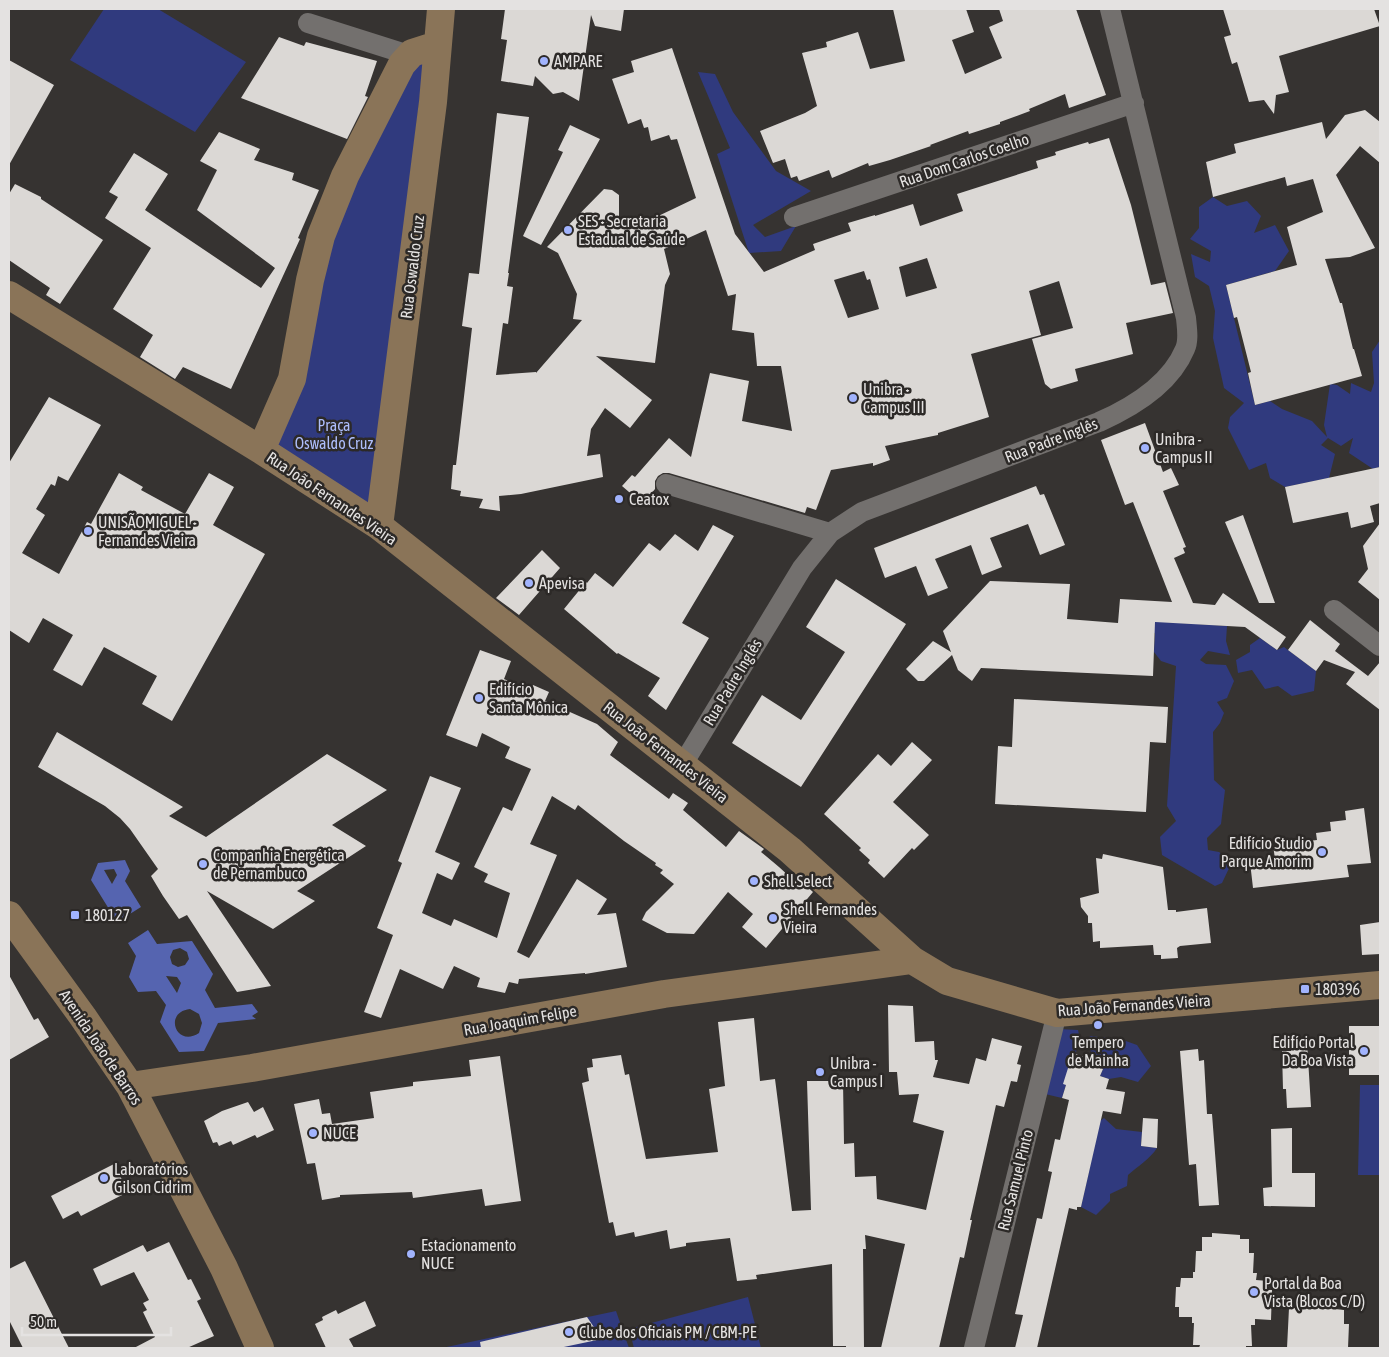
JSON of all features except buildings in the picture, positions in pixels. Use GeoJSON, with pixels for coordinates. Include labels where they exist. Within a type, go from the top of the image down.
{"type":"FeatureCollection","features":[{"type":"Feature","properties":{"kind":"street","name":"Rua Oswaldo Cruz"},"geometry":{"type":"LineString","coordinates":[[379,526],[433,102],[440,9]]}},
{"type":"Feature","properties":{"kind":"street","name":"Rua Padre Inglês"},"geometry":{"type":"LineString","coordinates":[[683,764],[802,568],[830,533],[862,512],[1100,422],[1126,410],[1158,385],[1175,366],[1185,348],[1188,334],[1186,318],[1110,9]]}},
{"type":"Feature","properties":{"kind":"street"},"geometry":{"type":"LineString","coordinates":[[308,23],[410,55]]}},
{"type":"Feature","properties":{"kind":"street"},"geometry":{"type":"LineString","coordinates":[[261,450],[292,379],[310,280],[321,236],[345,176],[396,74],[410,55],[437,45]]}},
{"type":"Feature","properties":{"kind":"street","name":"Rua Dom Carlos Coelho"},"geometry":{"type":"LineString","coordinates":[[794,217],[1134,103]]}},
{"type":"Feature","properties":{"kind":"street","name":"Rua João Fernandes Vieira"},"geometry":{"type":"LineString","coordinates":[[9,295],[261,450],[379,526],[790,850],[912,960],[947,980],[1057,1013],[1380,985]]}},
{"type":"Feature","properties":{"kind":"street"},"geometry":{"type":"LineString","coordinates":[[666,484],[830,533]]}},
{"type":"Feature","properties":{"kind":"street"},"geometry":{"type":"LineString","coordinates":[[1334,610],[1380,646]]}},
{"type":"Feature","properties":{"kind":"street","name":"Avenida João de Barros"},"geometry":{"type":"LineString","coordinates":[[9,915],[130,1086],[224,1268],[257,1347]]}},
{"type":"Feature","properties":{"kind":"street","name":"Rua Joaquim Felipe"},"geometry":{"type":"LineString","coordinates":[[130,1086],[252,1068],[664,994],[912,960]]}},
{"type":"Feature","properties":{"kind":"street","name":"Rua Samuel Pinto"},"geometry":{"type":"LineString","coordinates":[[974,1348],[1057,1013]]}},
{"type":"Feature","properties":{"kind":"green space"},"geometry":{"type":"Polygon","coordinates":[[[104,9],[158,9],[246,62],[195,132],[70,60],[104,9]]]}},
{"type":"Feature","properties":{"kind":"green space","name":"Praça Oswaldo Cruz"},"geometry":{"type":"Polygon","coordinates":[[[425,54],[370,506],[274,446],[330,242],[389,102],[425,54]]]}},
{"type":"Feature","properties":{"kind":"green space"},"geometry":{"type":"Polygon","coordinates":[[[698,72],[715,74],[733,112],[776,171],[811,191],[753,225],[765,237],[796,226],[781,251],[749,253],[717,154],[730,148],[698,72]]]}},
{"type":"Feature","properties":{"kind":"green space"},"geometry":{"type":"Polygon","coordinates":[[[1213,197],[1227,206],[1247,201],[1261,216],[1254,233],[1275,225],[1289,251],[1275,271],[1226,285],[1255,405],[1270,401],[1282,409],[1312,421],[1327,437],[1324,425],[1330,384],[1337,385],[1350,394],[1351,383],[1371,392],[1374,383],[1372,352],[1380,340],[1380,467],[1373,469],[1349,453],[1353,438],[1341,446],[1328,438],[1321,445],[1335,454],[1329,478],[1285,487],[1270,478],[1266,463],[1249,470],[1228,428],[1230,417],[1244,403],[1224,388],[1213,338],[1215,311],[1209,286],[1195,277],[1191,254],[1210,262],[1211,251],[1190,239],[1199,228],[1199,207],[1213,197]]]}},
{"type":"Feature","properties":{"kind":"green space"},"geometry":{"type":"Polygon","coordinates":[[[1119,619],[1227,626],[1226,641],[1230,655],[1208,651],[1200,660],[1206,664],[1226,665],[1234,681],[1227,698],[1217,702],[1224,713],[1220,723],[1213,732],[1214,780],[1225,790],[1221,824],[1207,838],[1208,850],[1219,852],[1232,862],[1222,883],[1215,886],[1162,855],[1160,837],[1176,821],[1167,806],[1176,666],[1161,661],[1154,652],[1155,633],[1119,631],[1119,619]]]}},
{"type":"Feature","properties":{"kind":"green space"},"geometry":{"type":"Polygon","coordinates":[[[1260,638],[1277,650],[1284,647],[1316,671],[1314,691],[1292,696],[1278,686],[1265,689],[1252,670],[1238,673],[1236,660],[1250,652],[1250,645],[1260,638]]]}},
{"type":"Feature","properties":{"kind":"green space"},"geometry":{"type":"Polygon","coordinates":[[[1058,1029],[1078,1030],[1080,1039],[1062,1098],[1045,1094],[1058,1029]]]}},
{"type":"Feature","properties":{"kind":"green space"},"geometry":{"type":"Polygon","coordinates":[[[1090,1036],[1123,1040],[1137,1045],[1151,1066],[1138,1082],[1121,1077],[1109,1079],[1100,1076],[1103,1069],[1085,1043],[1090,1036]]]}},
{"type":"Feature","properties":{"kind":"green space"},"geometry":{"type":"Polygon","coordinates":[[[1360,1085],[1380,1085],[1380,1175],[1358,1175],[1360,1085]]]}},
{"type":"Feature","properties":{"kind":"green space"},"geometry":{"type":"Polygon","coordinates":[[[1104,1118],[1116,1129],[1142,1132],[1141,1146],[1157,1148],[1128,1175],[1127,1186],[1110,1194],[1110,1201],[1096,1215],[1081,1207],[1100,1121],[1104,1118]]]}},
{"type":"Feature","properties":{"kind":"green space"},"geometry":{"type":"Polygon","coordinates":[[[748,1297],[761,1348],[634,1348],[629,1329],[748,1297]]]}},
{"type":"Feature","properties":{"kind":"green space","name":"Clube dos Oficiais PM / CBM-PE"},"geometry":{"type":"Polygon","coordinates":[[[616,1311],[629,1348],[442,1348],[616,1311]]]}},
{"type":"Feature","properties":{"kind":"shaded area"},"geometry":{"type":"Polygon","coordinates":[[[125,860],[130,871],[125,881],[141,907],[117,922],[91,880],[98,863],[125,860]],[[114,869],[104,870],[112,884],[117,875],[114,869]]]}},
{"type":"Feature","properties":{"kind":"shaded area"},"geometry":{"type":"Polygon","coordinates":[[[148,930],[157,944],[192,941],[213,974],[205,990],[215,1008],[252,1004],[258,1012],[252,1016],[256,1019],[218,1023],[204,1051],[179,1052],[160,1022],[166,1005],[156,991],[138,992],[129,977],[136,956],[128,943],[148,930]],[[180,948],[173,950],[170,957],[172,964],[178,967],[185,965],[189,959],[187,952],[180,948]],[[166,976],[177,993],[181,983],[177,977],[166,976]],[[190,1009],[177,1016],[175,1022],[179,1033],[184,1036],[191,1036],[199,1033],[202,1023],[199,1014],[190,1009]]]}},
{"type":"Feature","properties":{"kind":"place","name":"AMPARE"},"geometry":{"type":"Point","coordinates":[544,61]}},
{"type":"Feature","properties":{"kind":"place","name":"SES - Secretaria Estadual de Saúde"},"geometry":{"type":"Point","coordinates":[568,230]}},
{"type":"Feature","properties":{"kind":"place","name":"Unibra - Campus III"},"geometry":{"type":"Point","coordinates":[853,398]}},
{"type":"Feature","properties":{"kind":"place","name":"Unibra - Campus II"},"geometry":{"type":"Point","coordinates":[1145,448]}},
{"type":"Feature","properties":{"kind":"place","name":"Ceatox"},"geometry":{"type":"Point","coordinates":[619,499]}},
{"type":"Feature","properties":{"kind":"place","name":"UNISÃOMIGUEL - Fernandes Vieira"},"geometry":{"type":"Point","coordinates":[88,531]}},
{"type":"Feature","properties":{"kind":"place","name":"Apevisa"},"geometry":{"type":"Point","coordinates":[529,583]}},
{"type":"Feature","properties":{"kind":"place","name":"Edifício Santa Mônica"},"geometry":{"type":"Point","coordinates":[479,698]}},
{"type":"Feature","properties":{"kind":"place","name":"Edifício Studio Parque Amorim"},"geometry":{"type":"Point","coordinates":[1322,852]}},
{"type":"Feature","properties":{"kind":"place","name":"Companhia Energética de Pernambuco"},"geometry":{"type":"Point","coordinates":[203,864]}},
{"type":"Feature","properties":{"kind":"place","name":"Shell Select"},"geometry":{"type":"Point","coordinates":[754,881]}},
{"type":"Feature","properties":{"kind":"place","name":"180127"},"geometry":{"type":"Point","coordinates":[75,915]}},
{"type":"Feature","properties":{"kind":"place","name":"Shell Fernandes Vieira"},"geometry":{"type":"Point","coordinates":[773,918]}},
{"type":"Feature","properties":{"kind":"place","name":"180396"},"geometry":{"type":"Point","coordinates":[1305,989]}},
{"type":"Feature","properties":{"kind":"place","name":"Tempero de Mainha"},"geometry":{"type":"Point","coordinates":[1098,1025]}},
{"type":"Feature","properties":{"kind":"place","name":"Edifício Portal Da Boa Vista"},"geometry":{"type":"Point","coordinates":[1364,1051]}},
{"type":"Feature","properties":{"kind":"place","name":"Unibra - Campus I"},"geometry":{"type":"Point","coordinates":[820,1072]}},
{"type":"Feature","properties":{"kind":"place","name":"NUCE"},"geometry":{"type":"Point","coordinates":[313,1133]}},
{"type":"Feature","properties":{"kind":"place","name":"Laboratórios Gilson Cidrim"},"geometry":{"type":"Point","coordinates":[104,1178]}},
{"type":"Feature","properties":{"kind":"place","name":"Estacionamento NUCE"},"geometry":{"type":"Point","coordinates":[411,1254]}},
{"type":"Feature","properties":{"kind":"place","name":"Portal da Boa Vista (Blocos C/D)"},"geometry":{"type":"Point","coordinates":[1254,1292]}},
{"type":"Feature","properties":{"kind":"place","name":"Clube dos Oficiais PM / CBM-PE"},"geometry":{"type":"Point","coordinates":[569,1332]}}]}
